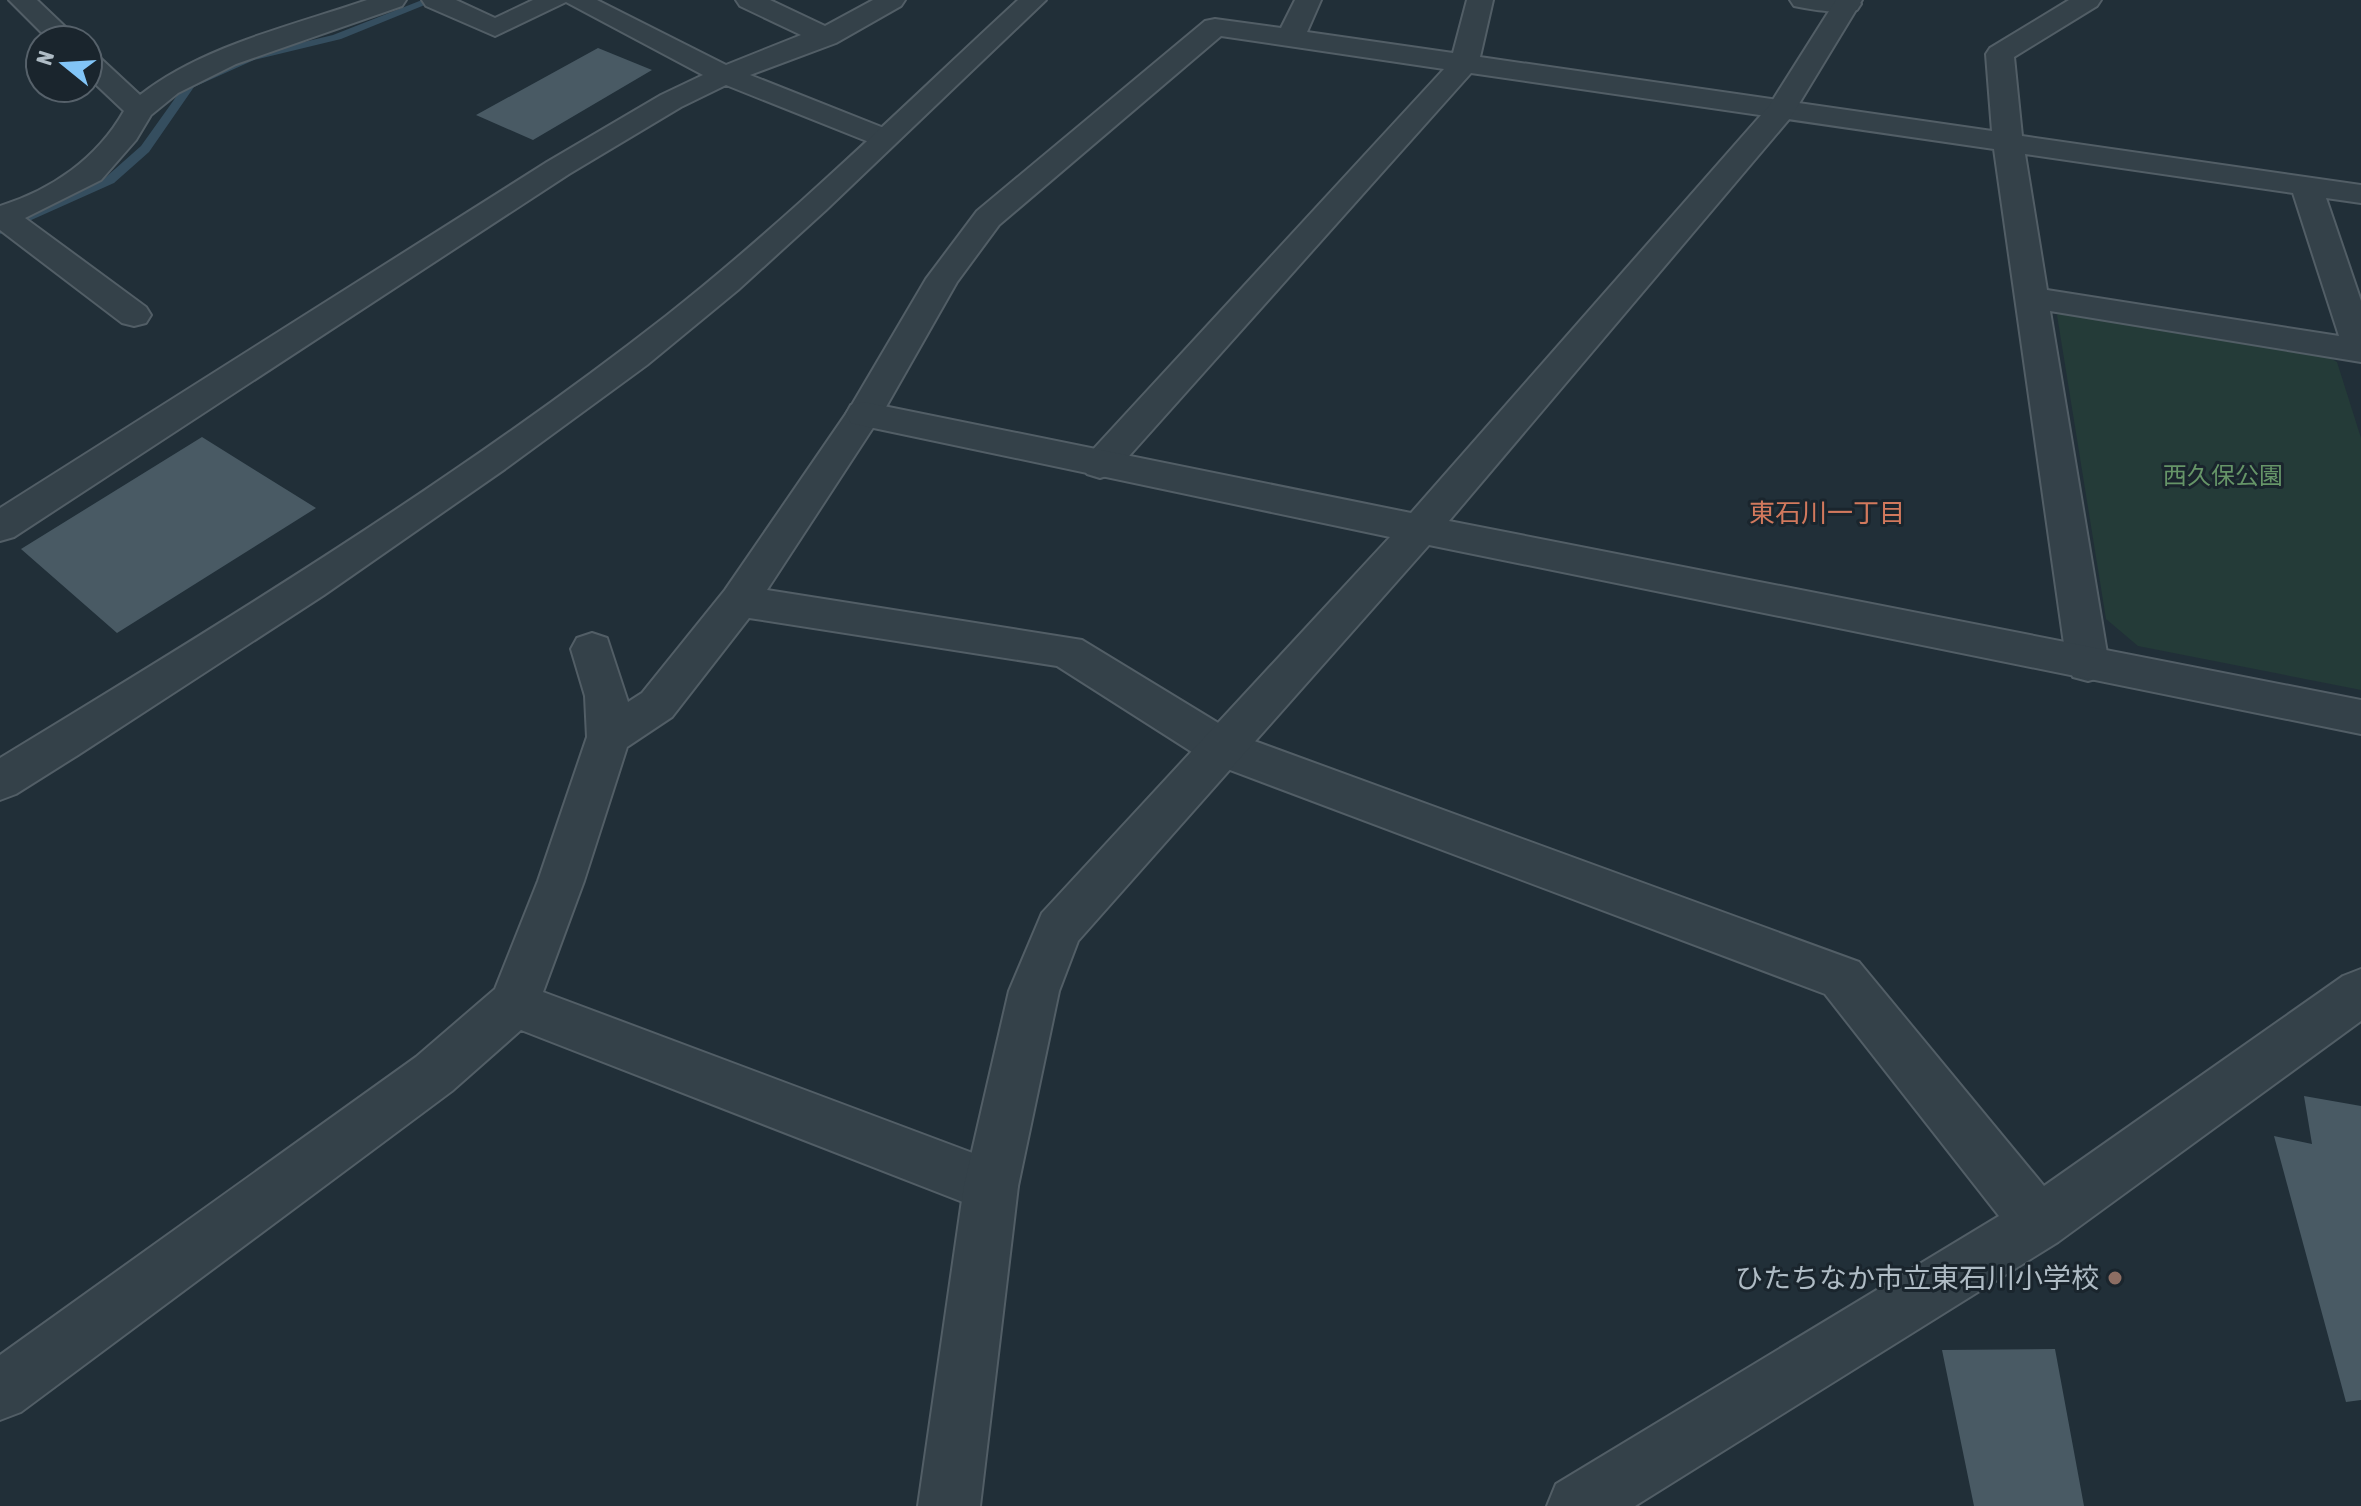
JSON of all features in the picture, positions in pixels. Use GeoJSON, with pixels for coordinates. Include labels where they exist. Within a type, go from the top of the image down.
{"type":"FeatureCollection","features":[{"type":"Feature","properties":{"kind":"street"},"geometry":{"type":"LineString","coordinates":[[22,0],[48,24]]}},
{"type":"Feature","properties":{"kind":"street"},"geometry":{"type":"LineString","coordinates":[[134,315],[8,221],[22,209],[90,174],[126,134],[139,110],[168,87],[226,58],[393,0]]}},
{"type":"Feature","properties":{"kind":"street"},"geometry":{"type":"LineString","coordinates":[[441,3],[495,28],[554,0]]}},
{"type":"Feature","properties":{"kind":"street"},"geometry":{"type":"LineString","coordinates":[[577,0],[725,75],[884,138]]}},
{"type":"Feature","properties":{"kind":"street"},"geometry":{"type":"LineString","coordinates":[[749,0],[826,37]]}},
{"type":"Feature","properties":{"kind":"street"},"geometry":{"type":"LineString","coordinates":[[0,527],[558,168],[671,101],[725,75],[826,37],[892,0]]}},
{"type":"Feature","properties":{"kind":"street"},"geometry":{"type":"LineString","coordinates":[[0,781],[198,659],[395,528],[548,420],[680,321],[1033,0]]}},
{"type":"Feature","properties":{"kind":"street"},"geometry":{"type":"LineString","coordinates":[[1290,39],[1308,0]]}},
{"type":"Feature","properties":{"kind":"street"},"geometry":{"type":"LineString","coordinates":[[1100,465],[1464,64],[1480,0]]}},
{"type":"Feature","properties":{"kind":"street"},"geometry":{"type":"LineString","coordinates":[[949,1506],[991,1186],[1034,991],[1059,928],[1420,529],[1781,111],[1848,2],[1803,0]]}},
{"type":"Feature","properties":{"kind":"street"},"geometry":{"type":"LineString","coordinates":[[2088,0],[2000,54],[2008,144],[2088,665]]}},
{"type":"Feature","properties":{"kind":"street"},"geometry":{"type":"LineString","coordinates":[[609,737],[657,705],[739,601],[864,414],[942,279],[988,218],[1215,27],[2361,194]]}},
{"type":"Feature","properties":{"kind":"street"},"geometry":{"type":"LineString","coordinates":[[104,77],[139,110]]}},
{"type":"Feature","properties":{"kind":"street"},"geometry":{"type":"LineString","coordinates":[[2034,298],[2361,351],[2306,186]]}},
{"type":"Feature","properties":{"kind":"street"},"geometry":{"type":"LineString","coordinates":[[864,414],[1100,465],[2088,665],[2361,717]]}},
{"type":"Feature","properties":{"kind":"street"},"geometry":{"type":"LineString","coordinates":[[739,601],[1067,651],[1222,748],[1842,978],[2039,1223]]}},
{"type":"Feature","properties":{"kind":"street"},"geometry":{"type":"LineString","coordinates":[[0,1391],[434,1074],[514,1004],[561,881],[609,737],[606,696],[592,649]]}},
{"type":"Feature","properties":{"kind":"street"},"geometry":{"type":"LineString","coordinates":[[1578,1506],[2039,1223],[2361,992]]}},
{"type":"Feature","properties":{"kind":"street"},"geometry":{"type":"LineString","coordinates":[[514,1004],[991,1186]]}},
{"type":"Feature","properties":{"kind":"green space","name":"西久保公園"},"geometry":{"type":"Polygon","coordinates":[[[2072,309],[2316,350],[2337,362],[2361,438],[2361,690],[2138,646],[2106,619],[2057,315],[2072,309]]]}},
{"type":"Feature","properties":{"kind":"building"},"geometry":{"type":"Polygon","coordinates":[[[598,48],[652,70],[533,140],[476,115],[598,48]]]}},
{"type":"Feature","properties":{"kind":"building"},"geometry":{"type":"Polygon","coordinates":[[[202,437],[316,508],[117,633],[21,549],[202,437]]]}},
{"type":"Feature","properties":{"kind":"building"},"geometry":{"type":"Polygon","coordinates":[[[2304,1096],[2361,1106],[2361,1400],[2346,1402],[2274,1136],[2312,1144],[2304,1096]]]}},
{"type":"Feature","properties":{"kind":"building"},"geometry":{"type":"Polygon","coordinates":[[[2055,1349],[2084,1506],[1974,1506],[1942,1350],[2055,1349]]]}},
{"type":"Feature","properties":{"kind":"waterway"},"geometry":{"type":"LineString","coordinates":[[0,230],[110,180],[145,149],[190,85],[250,58],[337,37],[432,0]]}},
{"type":"Feature","properties":{"kind":"place","name":"ひたちなか市立東石川小学校"},"geometry":{"type":"Point","coordinates":[2115,1278]}},
{"type":"Feature","properties":{"kind":"district","name":"東石川一丁目"},"geometry":{"type":"Point","coordinates":[1827,513]}}]}
